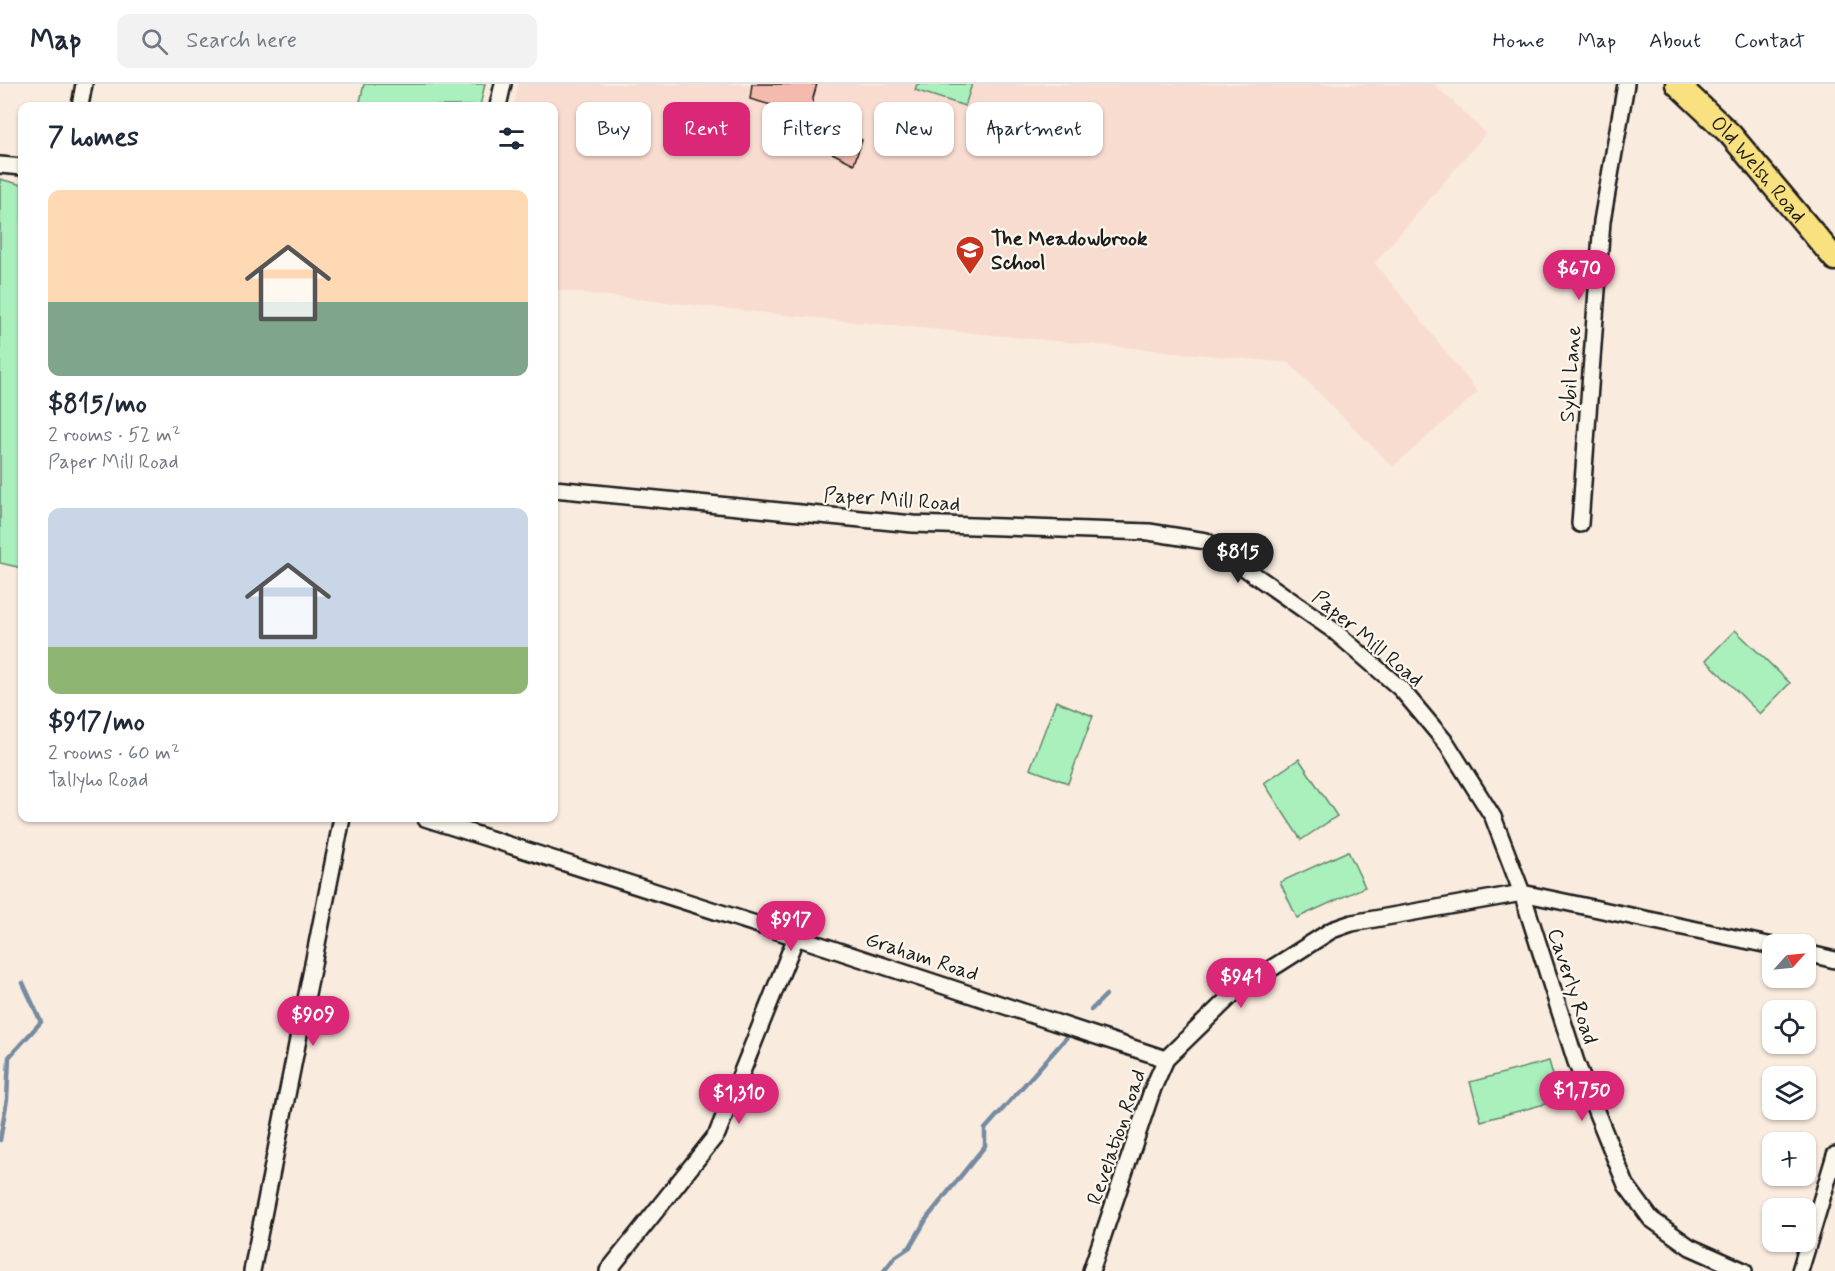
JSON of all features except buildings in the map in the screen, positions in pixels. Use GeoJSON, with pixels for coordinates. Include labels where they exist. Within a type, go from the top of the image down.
{"type":"FeatureCollection","features":[{"type":"Feature","properties":{"kind":"main road","name":"Old Welsh Road"},"geometry":{"type":"LineString","coordinates":[[1677,84],[1730,134],[1835,259]]}},
{"type":"Feature","properties":{"kind":"street"},"geometry":{"type":"LineString","coordinates":[[81,102],[84,84]]}},
{"type":"Feature","properties":{"kind":"street"},"geometry":{"type":"LineString","coordinates":[[499,102],[503,84]]}},
{"type":"Feature","properties":{"kind":"street","name":"Sybil Lane"},"geometry":{"type":"LineString","coordinates":[[1580,524],[1602,221],[1626,84]]}},
{"type":"Feature","properties":{"kind":"street"},"geometry":{"type":"LineString","coordinates":[[0,165],[18,167]]}},
{"type":"Feature","properties":{"kind":"street","name":"Paper Mill Road"},"geometry":{"type":"LineString","coordinates":[[558,489],[913,524],[1149,532],[1206,542],[1333,630],[1401,689],[1447,744],[1493,817],[1521,893]]}},
{"type":"Feature","properties":{"kind":"street"},"geometry":{"type":"LineString","coordinates":[[252,1271],[341,822]]}},
{"type":"Feature","properties":{"kind":"street","name":"Graham Road"},"geometry":{"type":"LineString","coordinates":[[437,822],[1166,1059]]}},
{"type":"Feature","properties":{"kind":"street"},"geometry":{"type":"LineString","coordinates":[[1521,893],[1762,944]]}},
{"type":"Feature","properties":{"kind":"street","name":"Revelation Road"},"geometry":{"type":"LineString","coordinates":[[1091,1271],[1153,1088],[1166,1059],[1236,991],[1332,930],[1352,923],[1521,893]]}},
{"type":"Feature","properties":{"kind":"street","name":"Caverly Road"},"geometry":{"type":"LineString","coordinates":[[1521,893],[1576,1062],[1626,1185],[1651,1219],[1690,1247],[1744,1271]]}},
{"type":"Feature","properties":{"kind":"street"},"geometry":{"type":"LineString","coordinates":[[608,1271],[717,1134],[796,937]]}},
{"type":"Feature","properties":{"kind":"street"},"geometry":{"type":"LineString","coordinates":[[1816,955],[1835,960]]}},
{"type":"Feature","properties":{"kind":"street"},"geometry":{"type":"LineString","coordinates":[[1800,1271],[1835,1155]]}},
{"type":"Feature","properties":{"kind":"shaded area","name":"The Meadowbrook School"},"geometry":{"type":"Polygon","coordinates":[[[518,84],[1434,84],[1486,133],[1375,263],[1478,392],[1393,467],[1289,363],[813,318],[558,290],[558,102],[515,102],[518,84]]]}},
{"type":"Feature","properties":{"kind":"green space"},"geometry":{"type":"Polygon","coordinates":[[[364,84],[485,84],[481,102],[360,102],[364,84]]]}},
{"type":"Feature","properties":{"kind":"green space"},"geometry":{"type":"Polygon","coordinates":[[[917,84],[972,84],[965,106],[915,90],[917,84]]]}},
{"type":"Feature","properties":{"kind":"green space"},"geometry":{"type":"Polygon","coordinates":[[[0,179],[18,184],[18,567],[0,563],[0,179]]]}},
{"type":"Feature","properties":{"kind":"green space"},"geometry":{"type":"Polygon","coordinates":[[[1735,630],[1790,683],[1760,714],[1706,660],[1735,630]]]}},
{"type":"Feature","properties":{"kind":"green space"},"geometry":{"type":"Polygon","coordinates":[[[1056,701],[1093,716],[1068,783],[1030,769],[1056,701]]]}},
{"type":"Feature","properties":{"kind":"green space"},"geometry":{"type":"Polygon","coordinates":[[[1299,759],[1337,816],[1301,840],[1264,783],[1299,759]]]}},
{"type":"Feature","properties":{"kind":"green space"},"geometry":{"type":"Polygon","coordinates":[[[1348,851],[1365,887],[1297,918],[1280,882],[1348,851]]]}},
{"type":"Feature","properties":{"kind":"green space"},"geometry":{"type":"Polygon","coordinates":[[[1549,1061],[1560,1100],[1481,1121],[1470,1082],[1549,1061]]]}},
{"type":"Feature","properties":{"kind":"waterway"},"geometry":{"type":"LineString","coordinates":[[0,1140],[7,1099],[9,1057],[41,1022],[23,983]]}},
{"type":"Feature","properties":{"kind":"waterway"},"geometry":{"type":"LineString","coordinates":[[1091,1010],[1106,995]]}},
{"type":"Feature","properties":{"kind":"waterway"},"geometry":{"type":"LineString","coordinates":[[884,1271],[895,1257],[910,1247],[927,1218],[985,1146],[985,1129],[1067,1037]]}},
{"type":"Feature","properties":{"kind":"place","name":"The Meadowbrook School"},"geometry":{"type":"Point","coordinates":[970,276]}}]}
